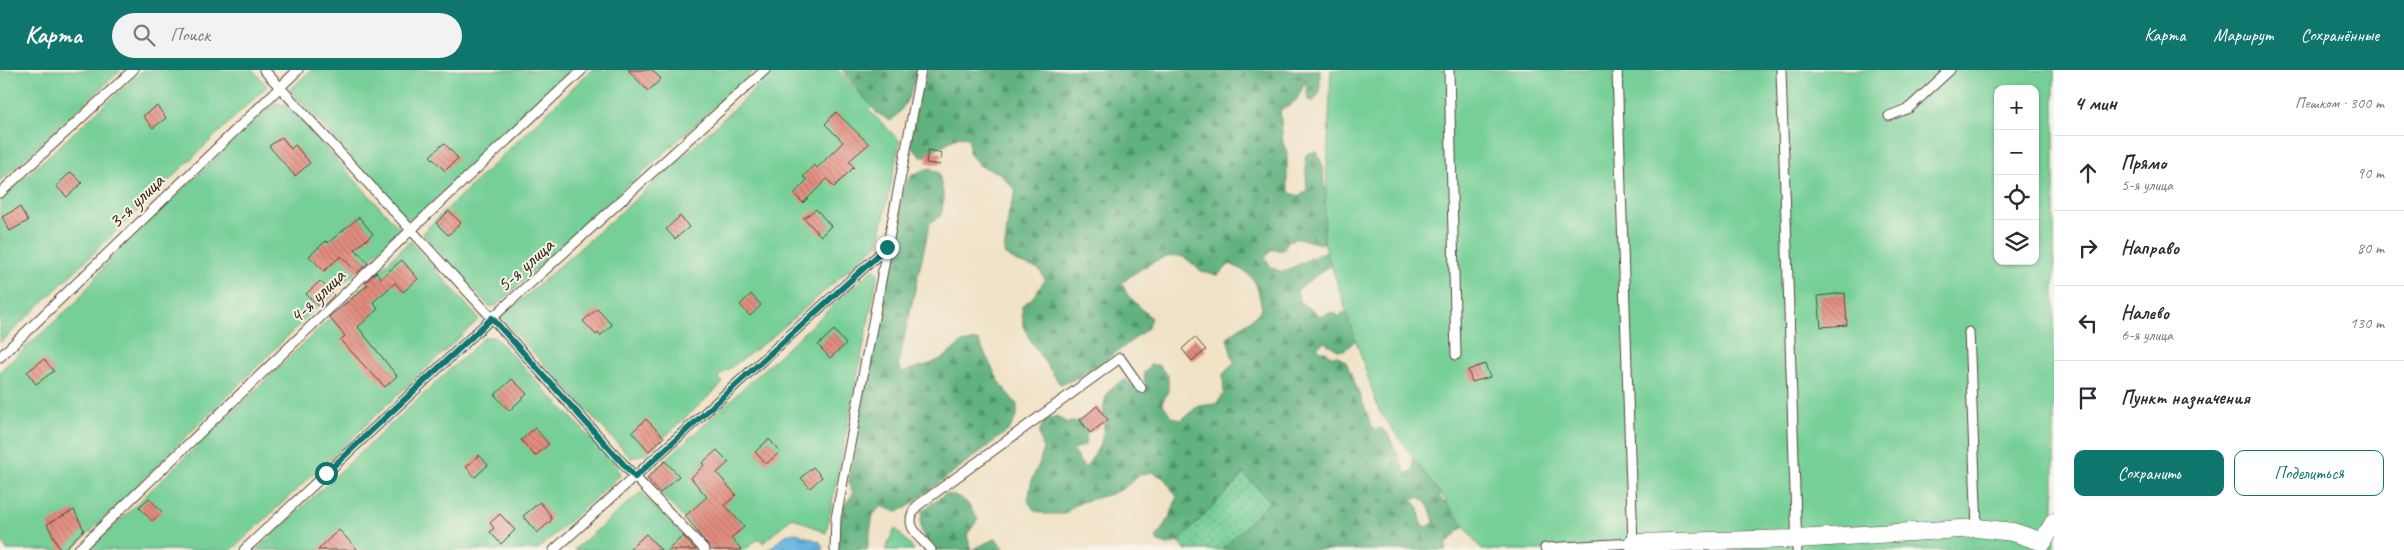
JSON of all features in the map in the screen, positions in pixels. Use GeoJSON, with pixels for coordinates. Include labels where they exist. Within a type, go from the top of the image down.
{"type":"FeatureCollection","features":[{"type":"Feature","properties":{"kind":"street"},"geometry":{"type":"LineString","coordinates":[[1633,547],[1796,544],[1977,528],[2013,532],[2041,546],[2054,522]]}},
{"type":"Feature","properties":{"kind":"lane"},"geometry":{"type":"LineString","coordinates":[[0,193],[133,70]]}},
{"type":"Feature","properties":{"kind":"lane"},"geometry":{"type":"LineString","coordinates":[[264,70],[635,477],[705,550]]}},
{"type":"Feature","properties":{"kind":"lane","name":"3-я улица"},"geometry":{"type":"LineString","coordinates":[[0,358],[298,70]]}},
{"type":"Feature","properties":{"kind":"lane","name":"4-я улица"},"geometry":{"type":"LineString","coordinates":[[78,550],[410,230],[582,70]]}},
{"type":"Feature","properties":{"kind":"lane","name":"5-я улица"},"geometry":{"type":"LineString","coordinates":[[244,550],[492,318],[765,70]]}},
{"type":"Feature","properties":{"kind":"lane"},"geometry":{"type":"LineString","coordinates":[[835,550],[836,518],[921,70]]}},
{"type":"Feature","properties":{"kind":"lane"},"geometry":{"type":"LineString","coordinates":[[1449,70],[1456,354]]}},
{"type":"Feature","properties":{"kind":"lane"},"geometry":{"type":"LineString","coordinates":[[1545,548],[1633,547],[1618,70]]}},
{"type":"Feature","properties":{"kind":"lane"},"geometry":{"type":"LineString","coordinates":[[1781,70],[1796,544]]}},
{"type":"Feature","properties":{"kind":"lane"},"geometry":{"type":"LineString","coordinates":[[1889,116],[1909,108],[1950,70]]}},
{"type":"Feature","properties":{"kind":"lane"},"geometry":{"type":"LineString","coordinates":[[554,550],[887,247]]}},
{"type":"Feature","properties":{"kind":"lane"},"geometry":{"type":"LineString","coordinates":[[1969,332],[1977,528]]}},
{"type":"Feature","properties":{"kind":"lane"},"geometry":{"type":"LineString","coordinates":[[931,550],[911,527],[910,514],[917,506],[1120,358],[1141,388]]}},
{"type":"Feature","properties":{"kind":"green space"},"geometry":{"type":"Polygon","coordinates":[[[0,70],[121,70],[0,181],[0,70]]]}},
{"type":"Feature","properties":{"kind":"green space"},"geometry":{"type":"Polygon","coordinates":[[[143,70],[253,70],[267,86],[0,343],[0,200],[143,70]]]}},
{"type":"Feature","properties":{"kind":"green space"},"geometry":{"type":"Polygon","coordinates":[[[311,70],[572,70],[417,216],[408,219],[290,90],[311,70]]]}},
{"type":"Feature","properties":{"kind":"green space"},"geometry":{"type":"Polygon","coordinates":[[[591,70],[755,70],[496,306],[489,306],[422,233],[591,70]]]}},
{"type":"Feature","properties":{"kind":"green space"},"geometry":{"type":"Polygon","coordinates":[[[775,70],[838,70],[872,106],[869,110],[900,141],[878,244],[772,337],[718,377],[723,383],[647,453],[631,458],[501,318],[672,167],[775,70]]]}},
{"type":"Feature","properties":{"kind":"green space"},"geometry":{"type":"Polygon","coordinates":[[[842,70],[917,70],[908,98],[901,110],[891,121],[877,113],[842,70]]]}},
{"type":"Feature","properties":{"kind":"green space"},"geometry":{"type":"Polygon","coordinates":[[[929,70],[1320,70],[1320,92],[1314,101],[1308,100],[1305,79],[1297,99],[1280,110],[1283,143],[1287,152],[1287,184],[1290,193],[1300,196],[1307,189],[1305,157],[1308,153],[1317,152],[1323,167],[1324,188],[1332,189],[1327,241],[1319,244],[1298,238],[1288,241],[1283,250],[1271,250],[1265,258],[1272,268],[1282,272],[1329,251],[1332,259],[1329,266],[1297,290],[1301,303],[1321,316],[1333,312],[1340,317],[1343,312],[1357,319],[1363,333],[1345,350],[1338,350],[1324,342],[1317,347],[1319,351],[1326,351],[1331,356],[1337,356],[1346,362],[1374,430],[1381,428],[1388,434],[1406,473],[1413,470],[1413,460],[1417,451],[1443,489],[1439,496],[1444,503],[1451,500],[1470,520],[1446,544],[1446,550],[1221,550],[1270,501],[1244,474],[1178,542],[1168,545],[1158,542],[1156,538],[1171,514],[1177,497],[1164,478],[1152,472],[1140,475],[1124,488],[1111,494],[1078,503],[1064,514],[1045,514],[1034,510],[1028,501],[1032,479],[1040,462],[1043,448],[1039,433],[1044,420],[1057,416],[1067,423],[1083,420],[1087,432],[1085,445],[1072,450],[1085,469],[1101,443],[1104,404],[1110,390],[1126,380],[1134,387],[1142,389],[1145,384],[1144,373],[1150,365],[1158,365],[1168,375],[1168,391],[1162,403],[1172,417],[1181,420],[1198,406],[1216,404],[1224,394],[1223,374],[1234,363],[1227,338],[1262,308],[1258,292],[1254,281],[1246,272],[1230,264],[1218,275],[1204,272],[1181,256],[1163,258],[1154,262],[1136,272],[1122,283],[1127,294],[1151,318],[1147,329],[1092,369],[1060,384],[1033,345],[1023,326],[1022,306],[1033,297],[1045,280],[1039,269],[1017,262],[1004,254],[1009,211],[1016,191],[1000,173],[980,166],[969,153],[969,139],[959,136],[922,158],[910,146],[920,87],[929,70]],[[1420,497],[1412,500],[1419,507],[1421,525],[1426,527],[1434,523],[1430,509],[1420,497]]]}},
{"type":"Feature","properties":{"kind":"green space"},"geometry":{"type":"Polygon","coordinates":[[[1331,70],[2054,70],[2054,550],[1482,550],[1379,411],[1324,243],[1331,70]]]}},
{"type":"Feature","properties":{"kind":"green space"},"geometry":{"type":"Polygon","coordinates":[[[273,103],[286,105],[401,230],[311,313],[72,550],[7,550],[0,536],[0,371],[77,301],[111,258],[273,103]]]}},
{"type":"Feature","properties":{"kind":"green space"},"geometry":{"type":"Polygon","coordinates":[[[930,168],[939,173],[944,199],[941,215],[930,223],[898,365],[902,372],[930,364],[945,357],[961,343],[978,340],[999,382],[1017,405],[1017,416],[1009,430],[906,508],[896,512],[881,506],[873,515],[867,550],[833,550],[844,506],[853,494],[849,481],[868,366],[895,246],[899,209],[905,184],[913,174],[930,168]]]}},
{"type":"Feature","properties":{"kind":"green space"},"geometry":{"type":"Polygon","coordinates":[[[410,241],[479,319],[232,550],[89,550],[410,241]]]}},
{"type":"Feature","properties":{"kind":"green space"},"geometry":{"type":"Polygon","coordinates":[[[874,268],[878,273],[826,533],[792,517],[763,543],[759,538],[745,550],[713,550],[646,478],[874,268]]]}},
{"type":"Feature","properties":{"kind":"green space"},"geometry":{"type":"Polygon","coordinates":[[[485,337],[495,337],[618,467],[620,476],[537,550],[256,550],[485,337]]]}},
{"type":"Feature","properties":{"kind":"green space"},"geometry":{"type":"Polygon","coordinates":[[[1244,473],[1271,501],[1221,550],[1185,550],[1178,542],[1244,473]]]}},
{"type":"Feature","properties":{"kind":"green space"},"geometry":{"type":"Polygon","coordinates":[[[641,492],[697,550],[574,550],[641,492]]]}},
{"type":"Feature","properties":{"kind":"green space"},"geometry":{"type":"Polygon","coordinates":[[[945,494],[957,496],[965,501],[978,519],[967,535],[971,550],[931,550],[925,540],[921,526],[923,510],[945,494]]]}},
{"type":"Feature","properties":{"kind":"green space"},"geometry":{"type":"Polygon","coordinates":[[[895,528],[914,550],[885,550],[895,528]]]}},
{"type":"Feature","properties":{"kind":"green space"},"geometry":{"type":"Polygon","coordinates":[[[996,538],[1004,550],[972,550],[996,538]]]}},
{"type":"Feature","properties":{"kind":"water"},"geometry":{"type":"Polygon","coordinates":[[[796,533],[820,542],[824,550],[768,550],[786,535],[796,533]]]}},
{"type":"Feature","properties":{"kind":"building"},"geometry":{"type":"Polygon","coordinates":[[[628,70],[652,70],[661,79],[648,91],[628,70]]]}},
{"type":"Feature","properties":{"kind":"building"},"geometry":{"type":"Polygon","coordinates":[[[157,106],[166,118],[153,128],[143,116],[157,106]]]}},
{"type":"Feature","properties":{"kind":"building"},"geometry":{"type":"Polygon","coordinates":[[[836,112],[869,144],[849,161],[854,167],[834,187],[827,179],[803,203],[794,194],[807,180],[803,177],[814,165],[817,168],[843,142],[825,124],[836,112]]]}},
{"type":"Feature","properties":{"kind":"building"},"geometry":{"type":"Polygon","coordinates":[[[282,137],[291,149],[295,145],[310,163],[295,176],[269,146],[282,137]]]}},
{"type":"Feature","properties":{"kind":"building"},"geometry":{"type":"Polygon","coordinates":[[[444,143],[458,158],[445,171],[430,156],[444,143]]]}},
{"type":"Feature","properties":{"kind":"building"},"geometry":{"type":"Polygon","coordinates":[[[928,150],[942,153],[940,165],[926,163],[928,150]]]}},
{"type":"Feature","properties":{"kind":"building"},"geometry":{"type":"Polygon","coordinates":[[[71,172],[82,183],[67,197],[56,186],[71,172]]]}},
{"type":"Feature","properties":{"kind":"building"},"geometry":{"type":"Polygon","coordinates":[[[20,207],[28,221],[10,231],[2,217],[20,207]]]}},
{"type":"Feature","properties":{"kind":"building"},"geometry":{"type":"Polygon","coordinates":[[[816,209],[831,226],[821,236],[804,218],[816,209]]]}},
{"type":"Feature","properties":{"kind":"building"},"geometry":{"type":"Polygon","coordinates":[[[449,211],[461,223],[448,235],[436,223],[449,211]]]}},
{"type":"Feature","properties":{"kind":"building"},"geometry":{"type":"Polygon","coordinates":[[[680,216],[689,227],[675,239],[666,229],[680,216]]]}},
{"type":"Feature","properties":{"kind":"building"},"geometry":{"type":"Polygon","coordinates":[[[359,217],[373,234],[355,249],[368,263],[357,273],[341,256],[324,271],[309,256],[359,217]]]}},
{"type":"Feature","properties":{"kind":"building"},"geometry":{"type":"Polygon","coordinates":[[[402,260],[418,279],[403,292],[395,283],[373,302],[378,309],[358,327],[397,376],[385,387],[340,340],[345,336],[329,317],[368,285],[365,283],[376,272],[381,278],[402,260]]]}},
{"type":"Feature","properties":{"kind":"building"},"geometry":{"type":"Polygon","coordinates":[[[320,281],[334,295],[321,308],[306,294],[320,281]]]}},
{"type":"Feature","properties":{"kind":"building"},"geometry":{"type":"Polygon","coordinates":[[[1845,293],[1847,325],[1821,327],[1818,296],[1845,293]]]}},
{"type":"Feature","properties":{"kind":"building"},"geometry":{"type":"Polygon","coordinates":[[[751,294],[761,305],[750,316],[740,305],[751,294]]]}},
{"type":"Feature","properties":{"kind":"building"},"geometry":{"type":"Polygon","coordinates":[[[597,309],[612,325],[600,336],[598,333],[596,335],[583,321],[597,309]]]}},
{"type":"Feature","properties":{"kind":"building"},"geometry":{"type":"Polygon","coordinates":[[[834,330],[846,344],[830,358],[818,345],[834,330]]]}},
{"type":"Feature","properties":{"kind":"building"},"geometry":{"type":"Polygon","coordinates":[[[1195,337],[1206,350],[1192,361],[1182,349],[1195,337]]]}},
{"type":"Feature","properties":{"kind":"building"},"geometry":{"type":"Polygon","coordinates":[[[44,359],[54,371],[36,384],[27,372],[44,359]]]}},
{"type":"Feature","properties":{"kind":"building"},"geometry":{"type":"Polygon","coordinates":[[[1485,364],[1490,377],[1472,382],[1468,370],[1485,364]]]}},
{"type":"Feature","properties":{"kind":"building"},"geometry":{"type":"Polygon","coordinates":[[[512,379],[527,394],[509,411],[495,395],[512,379]]]}},
{"type":"Feature","properties":{"kind":"building"},"geometry":{"type":"Polygon","coordinates":[[[1097,406],[1108,420],[1090,433],[1080,420],[1097,406]]]}},
{"type":"Feature","properties":{"kind":"building"},"geometry":{"type":"Polygon","coordinates":[[[646,419],[664,437],[649,451],[632,432],[646,419]]]}},
{"type":"Feature","properties":{"kind":"building"},"geometry":{"type":"Polygon","coordinates":[[[535,428],[549,444],[535,456],[521,440],[535,428]]]}},
{"type":"Feature","properties":{"kind":"building"},"geometry":{"type":"Polygon","coordinates":[[[769,439],[780,452],[766,464],[755,452],[769,439]]]}},
{"type":"Feature","properties":{"kind":"building"},"geometry":{"type":"Polygon","coordinates":[[[717,450],[729,462],[717,473],[736,495],[725,505],[744,527],[731,538],[742,550],[711,550],[685,516],[707,497],[691,478],[704,465],[702,463],[717,450]]]}},
{"type":"Feature","properties":{"kind":"building"},"geometry":{"type":"Polygon","coordinates":[[[479,455],[488,465],[475,477],[466,467],[479,455]]]}},
{"type":"Feature","properties":{"kind":"building"},"geometry":{"type":"Polygon","coordinates":[[[665,461],[679,476],[660,493],[647,478],[665,461]]]}},
{"type":"Feature","properties":{"kind":"building"},"geometry":{"type":"Polygon","coordinates":[[[813,467],[822,477],[810,488],[801,478],[813,467]]]}},
{"type":"Feature","properties":{"kind":"building"},"geometry":{"type":"Polygon","coordinates":[[[149,498],[162,512],[152,521],[139,507],[149,498]]]}},
{"type":"Feature","properties":{"kind":"building"},"geometry":{"type":"Polygon","coordinates":[[[540,502],[551,516],[551,521],[537,533],[523,516],[540,502]]]}},
{"type":"Feature","properties":{"kind":"building"},"geometry":{"type":"Polygon","coordinates":[[[74,510],[84,530],[63,550],[60,550],[47,524],[74,510]]]}},
{"type":"Feature","properties":{"kind":"building"},"geometry":{"type":"Polygon","coordinates":[[[500,514],[515,530],[501,544],[490,532],[494,528],[490,523],[500,514]]]}},
{"type":"Feature","properties":{"kind":"building"},"geometry":{"type":"Polygon","coordinates":[[[339,530],[358,550],[318,550],[333,535],[339,530]]]}},
{"type":"Feature","properties":{"kind":"building"},"geometry":{"type":"Polygon","coordinates":[[[646,534],[661,550],[629,550],[646,534]]]}},
{"type":"Feature","properties":{"kind":"building"},"geometry":{"type":"Polygon","coordinates":[[[683,536],[696,550],[668,550],[683,536]]]}},
{"type":"Feature","properties":{"kind":"route"},"geometry":{"type":"LineString","coordinates":[[326,473],[492,318],[635,477],[887,247]]}}]}
